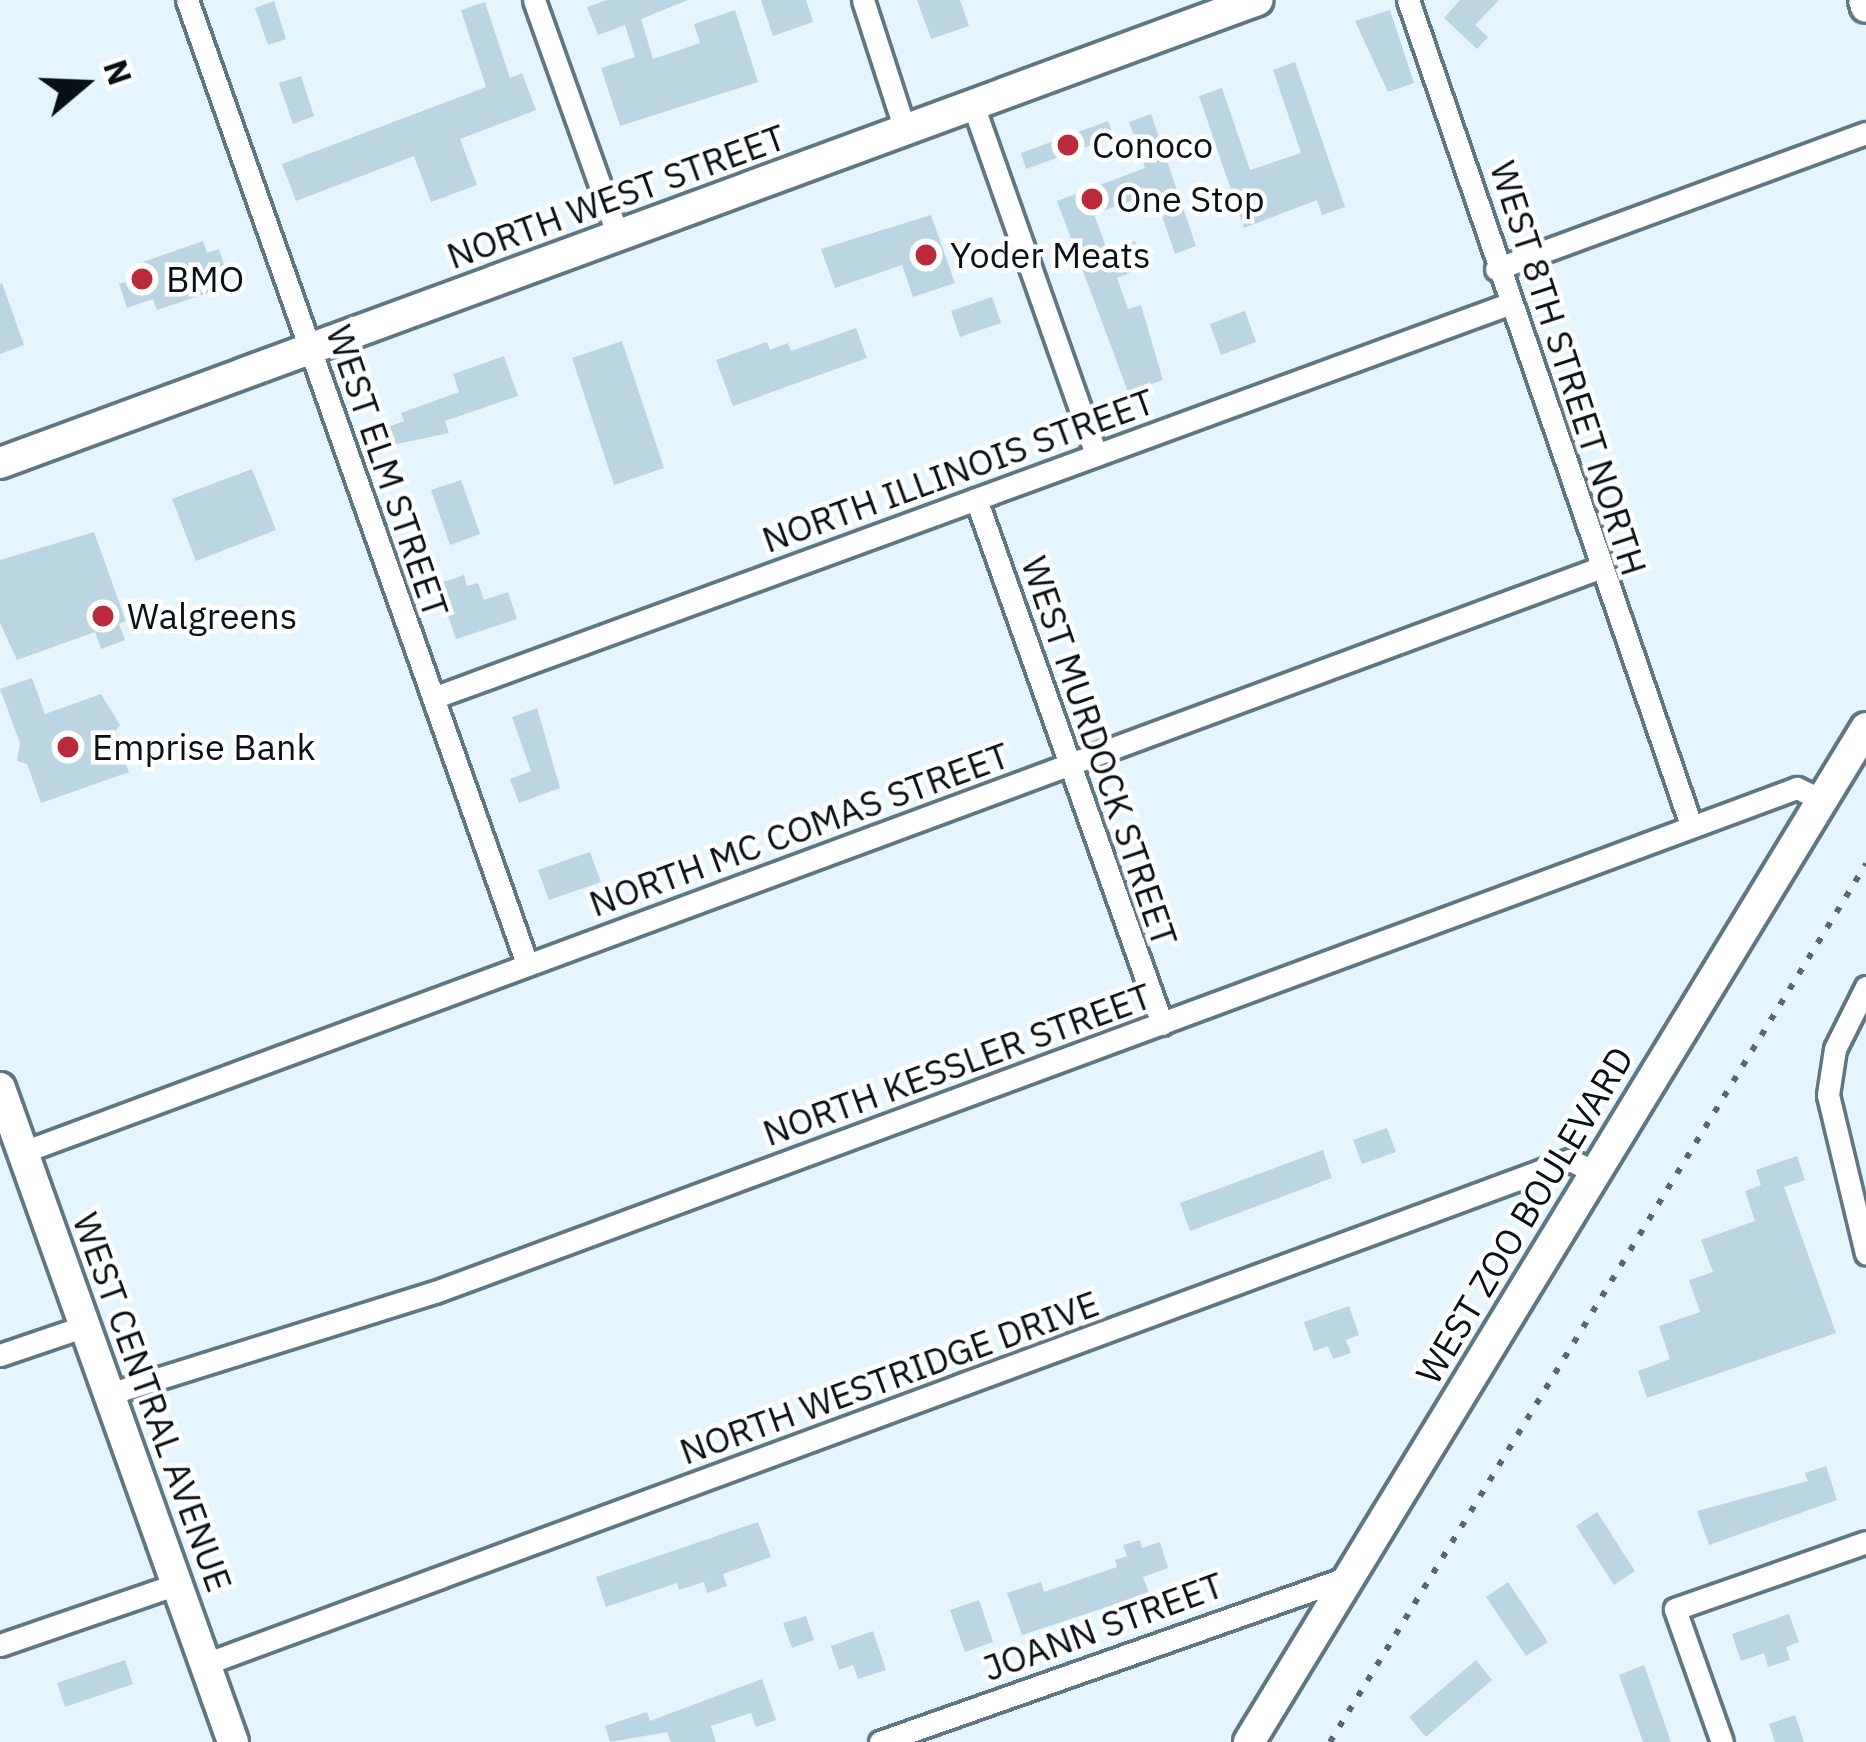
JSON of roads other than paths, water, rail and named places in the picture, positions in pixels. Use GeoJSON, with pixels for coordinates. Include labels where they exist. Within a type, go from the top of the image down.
{"type":"FeatureCollection","features":[{"type":"Feature","properties":{"kind":"main road","name":"NORTH WEST STREET"},"geometry":{"type":"LineString","coordinates":[[0,463],[1258,0]]}},
{"type":"Feature","properties":{"kind":"main road","name":"WEST ZOO BOULEVARD"},"geometry":{"type":"LineString","coordinates":[[1249,1742],[1866,728]]}},
{"type":"Feature","properties":{"kind":"main road","name":"WEST CENTRAL AVENUE"},"geometry":{"type":"LineString","coordinates":[[0,1088],[233,1742]]}},
{"type":"Feature","properties":{"kind":"street","name":"WEST ELM STREET"},"geometry":{"type":"LineString","coordinates":[[187,0],[527,964]]}},
{"type":"Feature","properties":{"kind":"street"},"geometry":{"type":"LineString","coordinates":[[534,0],[617,236]]}},
{"type":"Feature","properties":{"kind":"street"},"geometry":{"type":"LineString","coordinates":[[863,0],[905,130]]}},
{"type":"Feature","properties":{"kind":"street","name":"WEST 8TH STREET NORTH"},"geometry":{"type":"LineString","coordinates":[[1408,0],[1476,187],[1506,305],[1691,826]]}},
{"type":"Feature","properties":{"kind":"street"},"geometry":{"type":"LineString","coordinates":[[973,105],[1096,455]]}},
{"type":"Feature","properties":{"kind":"street"},"geometry":{"type":"LineString","coordinates":[[1496,269],[1866,133]]}},
{"type":"Feature","properties":{"kind":"street","name":"NORTH ILLINOIS STREET"},"geometry":{"type":"LineString","coordinates":[[433,698],[1506,305]]}},
{"type":"Feature","properties":{"kind":"street","name":"WEST MURDOCK STREET"},"geometry":{"type":"LineString","coordinates":[[976,499],[1162,1024]]}},
{"type":"Feature","properties":{"kind":"street","name":"NORTH MC COMAS STREET"},"geometry":{"type":"LineString","coordinates":[[22,1152],[1599,568]]}},
{"type":"Feature","properties":{"kind":"street","name":"NORTH KESSLER STREET"},"geometry":{"type":"LineString","coordinates":[[109,1394],[435,1292],[1797,788],[1822,800]]}},
{"type":"Feature","properties":{"kind":"street"},"geometry":{"type":"LineString","coordinates":[[1866,987],[1835,1048],[1828,1095],[1833,1140],[1866,1253]]}},
{"type":"Feature","properties":{"kind":"street","name":"NORTH WESTRIDGE DRIVE"},"geometry":{"type":"LineString","coordinates":[[205,1664],[1570,1160],[1595,1172]]}},
{"type":"Feature","properties":{"kind":"street"},"geometry":{"type":"LineString","coordinates":[[0,1355],[85,1326]]}},
{"type":"Feature","properties":{"kind":"street"},"geometry":{"type":"LineString","coordinates":[[1722,1742],[1675,1609],[1866,1542]]}},
{"type":"Feature","properties":{"kind":"street","name":"JOANN STREET"},"geometry":{"type":"LineString","coordinates":[[880,1742],[1349,1577]]}},
{"type":"Feature","properties":{"kind":"street"},"geometry":{"type":"LineString","coordinates":[[0,1646],[177,1584]]}},
{"type":"Feature","properties":{"kind":"railway"},"geometry":{"type":"LineString","coordinates":[[1330,1742],[1866,864]]}},
{"type":"Feature","properties":{"kind":"place","name":"Conoco"},"geometry":{"type":"Point","coordinates":[1068,145]}},
{"type":"Feature","properties":{"kind":"place","name":"One Stop"},"geometry":{"type":"Point","coordinates":[1092,199]}},
{"type":"Feature","properties":{"kind":"place","name":"Yoder Meats"},"geometry":{"type":"Point","coordinates":[926,255]}},
{"type":"Feature","properties":{"kind":"place","name":"BMO"},"geometry":{"type":"Point","coordinates":[142,279]}},
{"type":"Feature","properties":{"kind":"place","name":"Walgreens"},"geometry":{"type":"Point","coordinates":[103,616]}},
{"type":"Feature","properties":{"kind":"place","name":"Emprise Bank"},"geometry":{"type":"Point","coordinates":[68,747]}}]}
